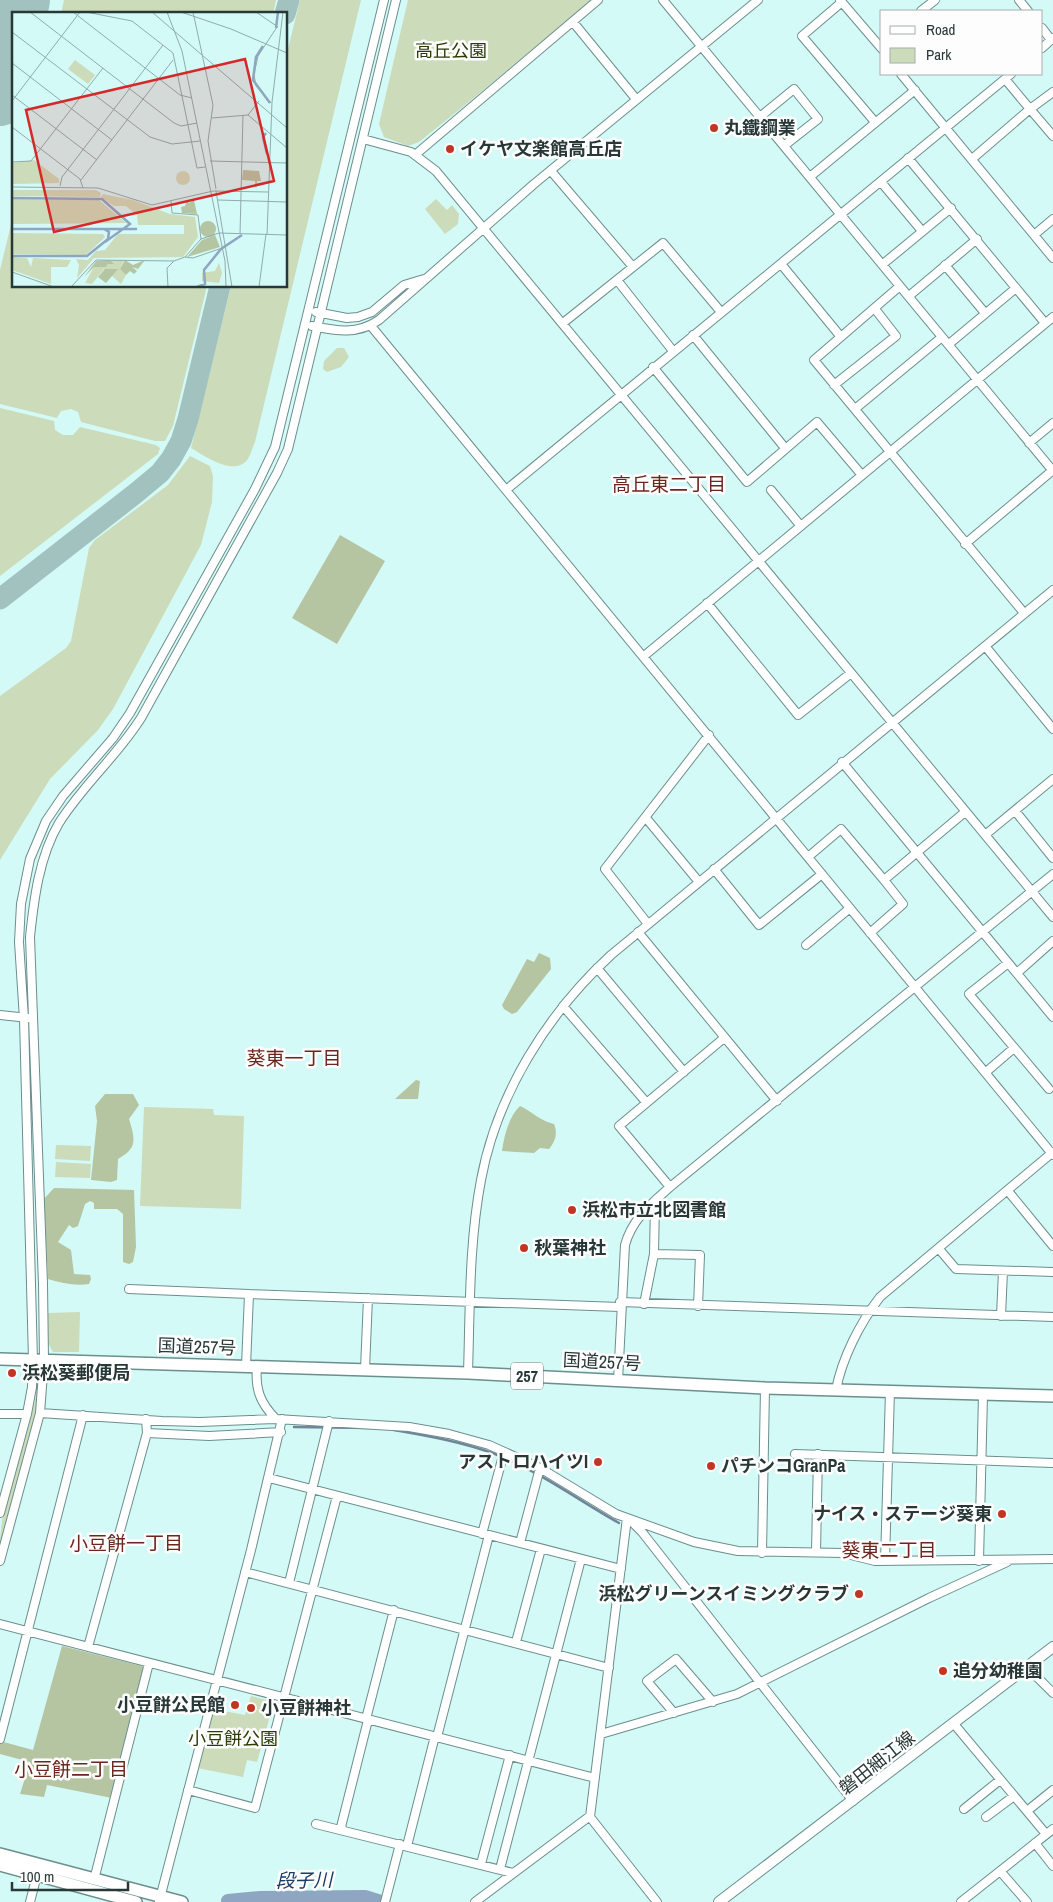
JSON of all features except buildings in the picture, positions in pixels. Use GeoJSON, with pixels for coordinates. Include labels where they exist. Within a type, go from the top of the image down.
{"type":"FeatureCollection","features":[{"type":"Feature","properties":{"kind":"highway","name":"国道257号"},"geometry":{"type":"LineString","coordinates":[[0,1359],[365,1369],[765,1388],[1053,1396]]}},
{"type":"Feature","properties":{"kind":"highway"},"geometry":{"type":"LineString","coordinates":[[0,1854],[160,1899],[182,1902]]}},
{"type":"Feature","properties":{"kind":"highway"},"geometry":{"type":"LineString","coordinates":[[0,1865],[136,1902]]}},
{"type":"Feature","properties":{"kind":"main road","name":"磐田細江線"},"geometry":{"type":"LineString","coordinates":[[719,1902],[854,1801],[1053,1647]]}},
{"type":"Feature","properties":{"kind":"street"},"geometry":{"type":"LineString","coordinates":[[0,1560],[40,1413],[24,1019],[19,942],[21,904],[30,859],[46,821],[63,796],[113,738],[130,713],[255,490],[276,447],[384,0]]}},
{"type":"Feature","properties":{"kind":"street"},"geometry":{"type":"LineString","coordinates":[[0,1510],[27,1414],[38,1360],[34,1016],[30,937],[34,902],[43,860],[64,817],[124,745],[141,718],[277,473],[294,427],[396,0]]}},
{"type":"Feature","properties":{"kind":"street"},"geometry":{"type":"LineString","coordinates":[[415,155],[598,0]]}},
{"type":"Feature","properties":{"kind":"street"},"geometry":{"type":"LineString","coordinates":[[663,0],[811,176],[1053,470],[965,544]]}},
{"type":"Feature","properties":{"kind":"street"},"geometry":{"type":"LineString","coordinates":[[306,325],[351,332],[371,326],[483,228],[636,99],[758,0]]}},
{"type":"Feature","properties":{"kind":"street"},"geometry":{"type":"LineString","coordinates":[[922,10],[935,0]]}},
{"type":"Feature","properties":{"kind":"street"},"geometry":{"type":"LineString","coordinates":[[1019,0],[1027,10]]}},
{"type":"Feature","properties":{"kind":"street"},"geometry":{"type":"LineString","coordinates":[[875,122],[802,36],[841,1],[880,45]]}},
{"type":"Feature","properties":{"kind":"street"},"geometry":{"type":"LineString","coordinates":[[573,22],[636,99]]}},
{"type":"Feature","properties":{"kind":"street"},"geometry":{"type":"LineString","coordinates":[[1043,29],[1052,39]]}},
{"type":"Feature","properties":{"kind":"street"},"geometry":{"type":"LineString","coordinates":[[902,75],[1053,258]]}},
{"type":"Feature","properties":{"kind":"street"},"geometry":{"type":"LineString","coordinates":[[506,490],[1009,75],[1030,109],[1053,136]]}},
{"type":"Feature","properties":{"kind":"street"},"geometry":{"type":"LineString","coordinates":[[761,116],[794,89],[818,119],[785,145]]}},
{"type":"Feature","properties":{"kind":"street"},"geometry":{"type":"LineString","coordinates":[[811,176],[915,90]]}},
{"type":"Feature","properties":{"kind":"street"},"geometry":{"type":"LineString","coordinates":[[972,159],[1030,109],[1053,92]]}},
{"type":"Feature","properties":{"kind":"street"},"geometry":{"type":"LineString","coordinates":[[363,138],[415,155],[436,171],[1053,917]]}},
{"type":"Feature","properties":{"kind":"street"},"geometry":{"type":"LineString","coordinates":[[908,158],[1045,323]]}},
{"type":"Feature","properties":{"kind":"street"},"geometry":{"type":"LineString","coordinates":[[551,171],[633,267]]}},
{"type":"Feature","properties":{"kind":"street"},"geometry":{"type":"LineString","coordinates":[[880,182],[922,231]]}},
{"type":"Feature","properties":{"kind":"street"},"geometry":{"type":"LineString","coordinates":[[883,264],[951,208]]}},
{"type":"Feature","properties":{"kind":"street"},"geometry":{"type":"LineString","coordinates":[[1034,235],[1053,218]]}},
{"type":"Feature","properties":{"kind":"street"},"geometry":{"type":"LineString","coordinates":[[909,296],[977,239]]}},
{"type":"Feature","properties":{"kind":"street"},"geometry":{"type":"LineString","coordinates":[[563,324],[663,243],[721,312]]}},
{"type":"Feature","properties":{"kind":"street"},"geometry":{"type":"LineString","coordinates":[[781,264],[841,336]]}},
{"type":"Feature","properties":{"kind":"street"},"geometry":{"type":"LineString","coordinates":[[945,265],[986,313]]}},
{"type":"Feature","properties":{"kind":"street"},"geometry":{"type":"LineString","coordinates":[[309,311],[348,318],[358,317],[372,312],[404,285],[424,279]]}},
{"type":"Feature","properties":{"kind":"street"},"geometry":{"type":"LineString","coordinates":[[617,280],[673,351]]}},
{"type":"Feature","properties":{"kind":"street"},"geometry":{"type":"LineString","coordinates":[[900,286],[814,360],[1024,613]]}},
{"type":"Feature","properties":{"kind":"street"},"geometry":{"type":"LineString","coordinates":[[949,344],[1016,288]]}},
{"type":"Feature","properties":{"kind":"street"},"geometry":{"type":"LineString","coordinates":[[834,385],[896,336],[875,309]]}},
{"type":"Feature","properties":{"kind":"street"},"geometry":{"type":"LineString","coordinates":[[644,656],[861,474],[1053,317]]}},
{"type":"Feature","properties":{"kind":"street"},"geometry":{"type":"LineString","coordinates":[[371,326],[1053,1154],[880,1297],[869,1311],[839,1378],[836,1390]]}},
{"type":"Feature","properties":{"kind":"street"},"geometry":{"type":"LineString","coordinates":[[693,335],[786,448]]}},
{"type":"Feature","properties":{"kind":"street"},"geometry":{"type":"LineString","coordinates":[[855,409],[942,337]]}},
{"type":"Feature","properties":{"kind":"street"},"geometry":{"type":"LineString","coordinates":[[653,367],[747,482],[817,422],[861,474]]}},
{"type":"Feature","properties":{"kind":"street"},"geometry":{"type":"LineString","coordinates":[[1029,443],[1053,423]]}},
{"type":"Feature","properties":{"kind":"street"},"geometry":{"type":"LineString","coordinates":[[771,490],[800,525]]}},
{"type":"Feature","properties":{"kind":"street"},"geometry":{"type":"LineString","coordinates":[[468,1373],[475,1222],[481,1180],[492,1138],[516,1079],[532,1050],[563,1006],[597,968],[638,932],[891,721],[1053,590]]}},
{"type":"Feature","properties":{"kind":"street"},"geometry":{"type":"LineString","coordinates":[[707,603],[798,715],[851,673]]}},
{"type":"Feature","properties":{"kind":"street"},"geometry":{"type":"LineString","coordinates":[[985,646],[1053,729]]}},
{"type":"Feature","properties":{"kind":"street"},"geometry":{"type":"LineString","coordinates":[[648,924],[605,869],[709,735]]}},
{"type":"Feature","properties":{"kind":"street"},"geometry":{"type":"LineString","coordinates":[[842,762],[1053,1017]]}},
{"type":"Feature","properties":{"kind":"street"},"geometry":{"type":"LineString","coordinates":[[985,835],[1016,812],[1053,779]]}},
{"type":"Feature","properties":{"kind":"street"},"geometry":{"type":"LineString","coordinates":[[884,880],[965,812]]}},
{"type":"Feature","properties":{"kind":"street"},"geometry":{"type":"LineString","coordinates":[[1016,812],[1053,858]]}},
{"type":"Feature","properties":{"kind":"street"},"geometry":{"type":"LineString","coordinates":[[646,818],[699,882]]}},
{"type":"Feature","properties":{"kind":"street"},"geometry":{"type":"LineString","coordinates":[[808,857],[841,829],[884,880],[903,904],[870,932]]}},
{"type":"Feature","properties":{"kind":"street"},"geometry":{"type":"LineString","coordinates":[[714,869],[759,925],[822,874]]}},
{"type":"Feature","properties":{"kind":"street"},"geometry":{"type":"LineString","coordinates":[[618,1381],[620,1304],[625,1245],[629,1229],[637,1218],[670,1187],[1053,874]]}},
{"type":"Feature","properties":{"kind":"street"},"geometry":{"type":"LineString","coordinates":[[806,945],[850,908]]}},
{"type":"Feature","properties":{"kind":"street"},"geometry":{"type":"LineString","coordinates":[[638,932],[777,1101]]}},
{"type":"Feature","properties":{"kind":"street"},"geometry":{"type":"LineString","coordinates":[[1017,973],[1053,941]]}},
{"type":"Feature","properties":{"kind":"street"},"geometry":{"type":"LineString","coordinates":[[1008,963],[969,994],[1014,1048],[1052,1089]]}},
{"type":"Feature","properties":{"kind":"street"},"geometry":{"type":"LineString","coordinates":[[597,968],[684,1072]]}},
{"type":"Feature","properties":{"kind":"street"},"geometry":{"type":"LineString","coordinates":[[563,1006],[646,1102]]}},
{"type":"Feature","properties":{"kind":"street"},"geometry":{"type":"LineString","coordinates":[[0,1015],[24,1019],[34,1016]]}},
{"type":"Feature","properties":{"kind":"street"},"geometry":{"type":"LineString","coordinates":[[670,1187],[619,1126],[724,1038]]}},
{"type":"Feature","properties":{"kind":"street"},"geometry":{"type":"LineString","coordinates":[[986,1072],[1014,1048]]}},
{"type":"Feature","properties":{"kind":"street"},"geometry":{"type":"LineString","coordinates":[[1008,1191],[1053,1246]]}},
{"type":"Feature","properties":{"kind":"street"},"geometry":{"type":"LineString","coordinates":[[644,1304],[654,1254],[655,1203]]}},
{"type":"Feature","properties":{"kind":"street"},"geometry":{"type":"LineString","coordinates":[[939,1249],[956,1269],[1053,1272]]}},
{"type":"Feature","properties":{"kind":"street"},"geometry":{"type":"LineString","coordinates":[[654,1254],[700,1255],[698,1306]]}},
{"type":"Feature","properties":{"kind":"street"},"geometry":{"type":"LineString","coordinates":[[1001,1316],[1002,1271]]}},
{"type":"Feature","properties":{"kind":"street"},"geometry":{"type":"LineString","coordinates":[[129,1289],[470,1302],[644,1304],[1053,1317]]}},
{"type":"Feature","properties":{"kind":"street"},"geometry":{"type":"LineString","coordinates":[[160,1899],[280,1432],[279,1419],[266,1409],[258,1395],[252,1366],[249,1294]]}},
{"type":"Feature","properties":{"kind":"street"},"geometry":{"type":"LineString","coordinates":[[365,1369],[368,1298]]}},
{"type":"Feature","properties":{"kind":"street"},"geometry":{"type":"LineString","coordinates":[[762,1553],[765,1388]]}},
{"type":"Feature","properties":{"kind":"street"},"geometry":{"type":"LineString","coordinates":[[885,1561],[890,1391]]}},
{"type":"Feature","properties":{"kind":"street"},"geometry":{"type":"LineString","coordinates":[[979,1561],[983,1395]]}},
{"type":"Feature","properties":{"kind":"street"},"geometry":{"type":"LineString","coordinates":[[40,1413],[200,1422],[279,1419],[328,1426],[409,1427],[449,1434],[489,1445],[503,1455],[539,1472],[607,1509],[694,1542],[762,1553],[843,1553],[885,1561],[1053,1559]]}},
{"type":"Feature","properties":{"kind":"street"},"geometry":{"type":"LineString","coordinates":[[0,1414],[27,1414]]}},
{"type":"Feature","properties":{"kind":"street"},"geometry":{"type":"LineString","coordinates":[[0,1739],[83,1415]]}},
{"type":"Feature","properties":{"kind":"street"},"geometry":{"type":"LineString","coordinates":[[88,1647],[147,1433],[146,1419]]}},
{"type":"Feature","properties":{"kind":"street"},"geometry":{"type":"LineString","coordinates":[[289,1584],[328,1426]]}},
{"type":"Feature","properties":{"kind":"street"},"geometry":{"type":"LineString","coordinates":[[147,1433],[209,1436],[280,1432]]}},
{"type":"Feature","properties":{"kind":"street"},"geometry":{"type":"LineString","coordinates":[[795,1454],[1053,1463]]}},
{"type":"Feature","properties":{"kind":"street"},"geometry":{"type":"LineString","coordinates":[[816,1552],[818,1454]]}},
{"type":"Feature","properties":{"kind":"street"},"geometry":{"type":"LineString","coordinates":[[385,1902],[436,1737],[465,1629],[503,1455]]}},
{"type":"Feature","properties":{"kind":"street"},"geometry":{"type":"LineString","coordinates":[[520,1543],[539,1472]]}},
{"type":"Feature","properties":{"kind":"street"},"geometry":{"type":"LineString","coordinates":[[269,1478],[621,1569]]}},
{"type":"Feature","properties":{"kind":"street"},"geometry":{"type":"LineString","coordinates":[[188,1790],[255,1808],[337,1496]]}},
{"type":"Feature","properties":{"kind":"street"},"geometry":{"type":"LineString","coordinates":[[627,1518],[590,1816],[657,1902]]}},
{"type":"Feature","properties":{"kind":"street"},"geometry":{"type":"LineString","coordinates":[[627,1518],[642,1532],[758,1682],[854,1801]]}},
{"type":"Feature","properties":{"kind":"street"},"geometry":{"type":"LineString","coordinates":[[516,1642],[541,1548]]}},
{"type":"Feature","properties":{"kind":"street"},"geometry":{"type":"LineString","coordinates":[[500,1869],[581,1559]]}},
{"type":"Feature","properties":{"kind":"street"},"geometry":{"type":"LineString","coordinates":[[601,1734],[738,1694],[758,1682],[929,1598],[1011,1560]]}},
{"type":"Feature","properties":{"kind":"street"},"geometry":{"type":"LineString","coordinates":[[245,1572],[609,1668]]}},
{"type":"Feature","properties":{"kind":"street"},"geometry":{"type":"LineString","coordinates":[[344,1831],[341,1827],[394,1610]]}},
{"type":"Feature","properties":{"kind":"street"},"geometry":{"type":"LineString","coordinates":[[0,1624],[595,1778]]}},
{"type":"Feature","properties":{"kind":"street"},"geometry":{"type":"LineString","coordinates":[[674,1713],[647,1680],[676,1659],[713,1702]]}},
{"type":"Feature","properties":{"kind":"street"},"geometry":{"type":"LineString","coordinates":[[94,1880],[149,1663]]}},
{"type":"Feature","properties":{"kind":"street"},"geometry":{"type":"LineString","coordinates":[[1027,1667],[1053,1693]]}},
{"type":"Feature","properties":{"kind":"street"},"geometry":{"type":"LineString","coordinates":[[954,1724],[1046,1834]]}},
{"type":"Feature","properties":{"kind":"street"},"geometry":{"type":"LineString","coordinates":[[481,1864],[510,1756]]}},
{"type":"Feature","properties":{"kind":"street"},"geometry":{"type":"LineString","coordinates":[[964,1809],[1000,1780]]}},
{"type":"Feature","properties":{"kind":"street"},"geometry":{"type":"LineString","coordinates":[[1027,1811],[1053,1790]]}},
{"type":"Feature","properties":{"kind":"street"},"geometry":{"type":"LineString","coordinates":[[986,1817],[1014,1796]]}},
{"type":"Feature","properties":{"kind":"street"},"geometry":{"type":"LineString","coordinates":[[474,1902],[590,1816]]}},
{"type":"Feature","properties":{"kind":"street"},"geometry":{"type":"LineString","coordinates":[[316,1824],[513,1873]]}},
{"type":"Feature","properties":{"kind":"street"},"geometry":{"type":"LineString","coordinates":[[961,1902],[1053,1829]]}},
{"type":"Feature","properties":{"kind":"street"},"geometry":{"type":"LineString","coordinates":[[1035,1843],[1053,1866]]}},
{"type":"Feature","properties":{"kind":"street"},"geometry":{"type":"LineString","coordinates":[[1000,1871],[1027,1902]]}},
{"type":"Feature","properties":{"kind":"street"},"geometry":{"type":"LineString","coordinates":[[30,1902],[37,1875]]}},
{"type":"Feature","properties":{"kind":"green space"},"geometry":{"type":"Polygon","coordinates":[[[64,0],[276,0],[273,12],[61,12],[64,0]]]}},
{"type":"Feature","properties":{"kind":"green space"},"geometry":{"type":"Polygon","coordinates":[[[300,0],[361,0],[255,442],[244,463],[238,466],[224,465],[209,459],[191,448],[231,288],[288,288],[288,49],[300,0]]]}},
{"type":"Feature","properties":{"kind":"green space","name":"高丘公園"},"geometry":{"type":"Polygon","coordinates":[[[408,0],[592,0],[419,142],[408,146],[384,137],[379,124],[408,0]]]}},
{"type":"Feature","properties":{"kind":"green space"},"geometry":{"type":"Polygon","coordinates":[[[436,199],[447,210],[452,205],[459,214],[458,224],[445,234],[425,209],[436,199]]]}},
{"type":"Feature","properties":{"kind":"green space"},"geometry":{"type":"Polygon","coordinates":[[[12,220],[12,288],[207,288],[173,426],[165,441],[155,441],[81,422],[78,412],[71,409],[61,411],[57,418],[0,404],[0,270],[12,220]]]}},
{"type":"Feature","properties":{"kind":"green space"},"geometry":{"type":"Polygon","coordinates":[[[337,348],[344,348],[349,357],[341,367],[327,372],[323,369],[324,361],[337,348]]]}},
{"type":"Feature","properties":{"kind":"green space"},"geometry":{"type":"Polygon","coordinates":[[[0,408],[54,421],[55,430],[63,435],[73,435],[80,427],[156,445],[160,448],[158,454],[0,576],[0,408]]]}},
{"type":"Feature","properties":{"kind":"green space"},"geometry":{"type":"Polygon","coordinates":[[[190,456],[210,466],[213,476],[212,502],[201,545],[113,709],[98,730],[50,779],[0,860],[0,696],[66,648],[71,641],[89,548],[95,540],[168,485],[190,456]]]}},
{"type":"Feature","properties":{"kind":"green space"},"geometry":{"type":"Polygon","coordinates":[[[340,535],[385,561],[337,644],[292,618],[340,535]]]}},
{"type":"Feature","properties":{"kind":"green space"},"geometry":{"type":"Polygon","coordinates":[[[539,953],[550,958],[551,969],[517,1012],[512,1014],[504,1009],[502,1005],[527,959],[534,962],[539,953]]]}},
{"type":"Feature","properties":{"kind":"green space"},"geometry":{"type":"Polygon","coordinates":[[[416,1080],[420,1081],[418,1099],[395,1099],[416,1080]]]}},
{"type":"Feature","properties":{"kind":"green space"},"geometry":{"type":"Polygon","coordinates":[[[105,1094],[133,1094],[139,1105],[129,1119],[133,1132],[132,1147],[118,1159],[117,1180],[111,1182],[91,1180],[97,1121],[95,1106],[105,1094]]]}},
{"type":"Feature","properties":{"kind":"green space"},"geometry":{"type":"Polygon","coordinates":[[[520,1106],[545,1121],[554,1124],[555,1137],[549,1149],[540,1148],[534,1153],[502,1151],[510,1121],[520,1106]]]}},
{"type":"Feature","properties":{"kind":"green space"},"geometry":{"type":"Polygon","coordinates":[[[144,1107],[213,1109],[214,1115],[244,1116],[241,1209],[140,1206],[144,1107]]]}},
{"type":"Feature","properties":{"kind":"green space"},"geometry":{"type":"Polygon","coordinates":[[[56,1145],[91,1146],[90,1161],[55,1159],[56,1145]]]}},
{"type":"Feature","properties":{"kind":"green space"},"geometry":{"type":"Polygon","coordinates":[[[56,1162],[91,1164],[90,1178],[55,1177],[56,1162]]]}},
{"type":"Feature","properties":{"kind":"green space"},"geometry":{"type":"Polygon","coordinates":[[[54,1188],[134,1190],[136,1247],[133,1262],[129,1264],[123,1262],[123,1214],[117,1209],[94,1209],[94,1203],[90,1201],[85,1204],[78,1226],[73,1228],[69,1225],[58,1242],[71,1250],[74,1274],[90,1275],[89,1284],[68,1284],[48,1279],[44,1199],[54,1188]]]}},
{"type":"Feature","properties":{"kind":"green space"},"geometry":{"type":"Polygon","coordinates":[[[80,1312],[79,1352],[53,1352],[48,1343],[48,1313],[80,1312]]]}},
{"type":"Feature","properties":{"kind":"green space"},"geometry":{"type":"Polygon","coordinates":[[[38,1377],[40,1378],[36,1413],[0,1547],[1,1525],[5,1504],[30,1420],[38,1377]]]}},
{"type":"Feature","properties":{"kind":"green space"},"geometry":{"type":"Polygon","coordinates":[[[62,1646],[146,1667],[112,1798],[47,1785],[44,1797],[20,1794],[30,1762],[0,1754],[0,1741],[33,1750],[62,1646]]]}},
{"type":"Feature","properties":{"kind":"green space","name":"小豆餅公園"},"geometry":{"type":"Polygon","coordinates":[[[251,1696],[274,1702],[257,1762],[247,1760],[243,1777],[197,1768],[213,1709],[245,1715],[251,1696]]]}},
{"type":"Feature","properties":{"kind":"waterway"},"geometry":{"type":"LineString","coordinates":[[294,1427],[371,1428]]}},
{"type":"Feature","properties":{"kind":"waterway"},"geometry":{"type":"LineString","coordinates":[[394,1430],[433,1437],[495,1454],[543,1477],[619,1523]]}},
{"type":"Feature","properties":{"kind":"waterway","name":"段子川"},"geometry":{"type":"LineString","coordinates":[[228,1901],[260,1898],[365,1897],[381,1902]]}},
{"type":"Feature","properties":{"kind":"taxiway"},"geometry":{"type":"LineString","coordinates":[[286,12],[289,0]]}},
{"type":"Feature","properties":{"kind":"taxiway"},"geometry":{"type":"LineString","coordinates":[[0,599],[136,493],[160,473],[171,459],[181,441],[188,419],[220,288]]}},
{"type":"Feature","properties":{"kind":"runway"},"geometry":{"type":"LineString","coordinates":[[21,12],[24,0]]}},
{"type":"Feature","properties":{"kind":"runway"},"geometry":{"type":"LineString","coordinates":[[0,100],[12,50]]}},
{"type":"Feature","properties":{"kind":"place","name":"丸鐵鋼業"},"geometry":{"type":"Point","coordinates":[714,128]}},
{"type":"Feature","properties":{"kind":"place","name":"イケヤ文楽館高丘店"},"geometry":{"type":"Point","coordinates":[450,149]}},
{"type":"Feature","properties":{"kind":"place","name":"浜松市立北図書館"},"geometry":{"type":"Point","coordinates":[572,1210]}},
{"type":"Feature","properties":{"kind":"place","name":"秋葉神社"},"geometry":{"type":"Point","coordinates":[524,1248]}},
{"type":"Feature","properties":{"kind":"place","name":"浜松葵郵便局"},"geometry":{"type":"Point","coordinates":[12,1373]}},
{"type":"Feature","properties":{"kind":"place","name":"アストロハイツI"},"geometry":{"type":"Point","coordinates":[598,1462]}},
{"type":"Feature","properties":{"kind":"place","name":"パチンコGranPa"},"geometry":{"type":"Point","coordinates":[711,1466]}},
{"type":"Feature","properties":{"kind":"place","name":"ナイス・ステージ葵東"},"geometry":{"type":"Point","coordinates":[1002,1514]}},
{"type":"Feature","properties":{"kind":"place","name":"浜松グリーンスイミングクラブ"},"geometry":{"type":"Point","coordinates":[859,1594]}},
{"type":"Feature","properties":{"kind":"place","name":"追分幼稚園"},"geometry":{"type":"Point","coordinates":[943,1671]}},
{"type":"Feature","properties":{"kind":"place","name":"小豆餅公民館"},"geometry":{"type":"Point","coordinates":[235,1705]}},
{"type":"Feature","properties":{"kind":"place","name":"小豆餅神社"},"geometry":{"type":"Point","coordinates":[251,1708]}},
{"type":"Feature","properties":{"kind":"district","name":"高丘東二丁目"},"geometry":{"type":"Point","coordinates":[669,484]}},
{"type":"Feature","properties":{"kind":"district","name":"葵東一丁目"},"geometry":{"type":"Point","coordinates":[294,1058]}},
{"type":"Feature","properties":{"kind":"district","name":"小豆餅一丁目"},"geometry":{"type":"Point","coordinates":[126,1543]}},
{"type":"Feature","properties":{"kind":"district","name":"葵東二丁目"},"geometry":{"type":"Point","coordinates":[889,1550]}},
{"type":"Feature","properties":{"kind":"district","name":"小豆餅二丁目"},"geometry":{"type":"Point","coordinates":[71,1769]}}]}
